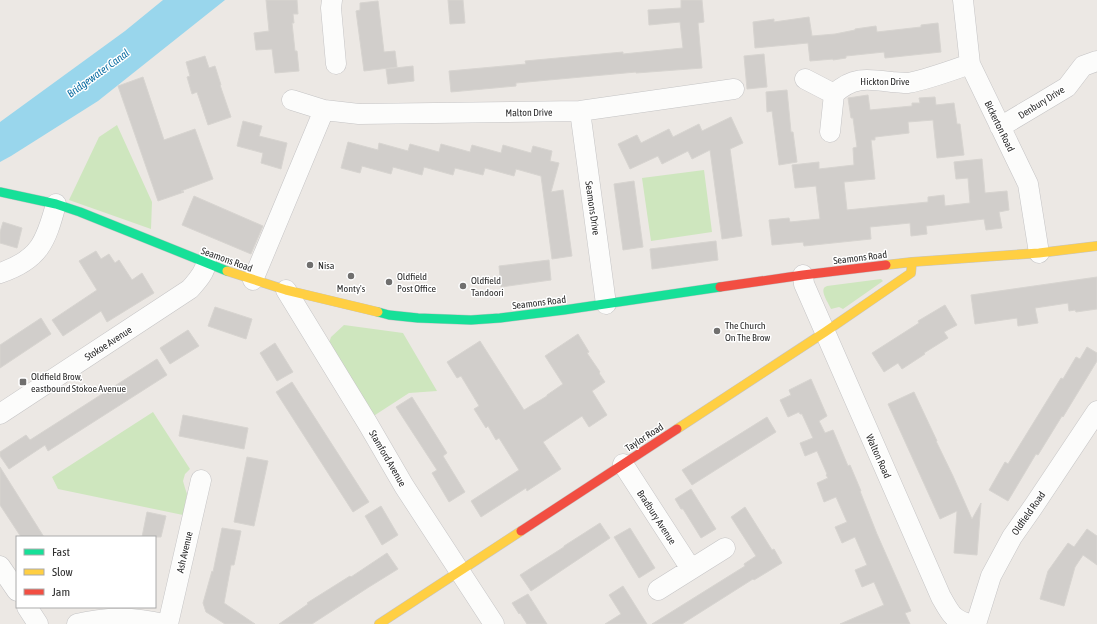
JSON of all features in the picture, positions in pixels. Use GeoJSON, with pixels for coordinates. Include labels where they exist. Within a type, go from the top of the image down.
{"type":"FeatureCollection","features":[{"type":"Feature","properties":{"kind":"street"},"geometry":{"type":"LineString","coordinates":[[332,0],[331,8],[336,64]]}},
{"type":"Feature","properties":{"kind":"street","name":"Bickerton Road"},"geometry":{"type":"LineString","coordinates":[[963,0],[970,64],[1028,184],[1039,253]]}},
{"type":"Feature","properties":{"kind":"street","name":"Denbury Drive"},"geometry":{"type":"LineString","coordinates":[[1000,127],[1067,87],[1083,66],[1097,61]]}},
{"type":"Feature","properties":{"kind":"street","name":"Hickton Drive"},"geometry":{"type":"LineString","coordinates":[[834,94],[851,82],[860,80],[905,83],[924,79],[970,64]]}},
{"type":"Feature","properties":{"kind":"street"},"geometry":{"type":"LineString","coordinates":[[805,79],[834,94],[830,132]]}},
{"type":"Feature","properties":{"kind":"street","name":"Malton Drive"},"geometry":{"type":"LineString","coordinates":[[292,100],[324,110],[358,114],[580,111],[734,89]]}},
{"type":"Feature","properties":{"kind":"street"},"geometry":{"type":"LineString","coordinates":[[253,280],[324,110]]}},
{"type":"Feature","properties":{"kind":"street","name":"Seamons Drive"},"geometry":{"type":"LineString","coordinates":[[580,111],[606,304]]}},
{"type":"Feature","properties":{"kind":"street","name":"Seamons Road"},"geometry":{"type":"LineString","coordinates":[[0,192],[56,204],[80,212],[225,271],[286,290],[389,315],[418,318],[471,320],[500,318],[803,275],[912,262],[1039,253],[1097,246]]}},
{"type":"Feature","properties":{"kind":"street"},"geometry":{"type":"LineString","coordinates":[[0,273],[14,268],[28,259],[40,247],[50,228],[56,204]]}},
{"type":"Feature","properties":{"kind":"street","name":"Taylor Road"},"geometry":{"type":"LineString","coordinates":[[379,624],[825,332],[911,273],[912,262]]}},
{"type":"Feature","properties":{"kind":"street","name":"Stokoe Avenue"},"geometry":{"type":"LineString","coordinates":[[0,414],[190,289],[198,280],[206,267],[206,263]]}},
{"type":"Feature","properties":{"kind":"street","name":"Walton Road"},"geometry":{"type":"LineString","coordinates":[[803,275],[804,284],[941,597],[952,616],[962,622],[970,624]]}},
{"type":"Feature","properties":{"kind":"street","name":"Stamford Avenue"},"geometry":{"type":"LineString","coordinates":[[286,290],[404,486],[494,624]]}},
{"type":"Feature","properties":{"kind":"street","name":"Oldfield Road"},"geometry":{"type":"LineString","coordinates":[[976,624],[991,576],[1012,537],[1097,411]]}},
{"type":"Feature","properties":{"kind":"street","name":"Bradbury Avenue"},"geometry":{"type":"LineString","coordinates":[[623,464],[691,569]]}},
{"type":"Feature","properties":{"kind":"street","name":"Ash Avenue"},"geometry":{"type":"LineString","coordinates":[[168,624],[201,480]]}},
{"type":"Feature","properties":{"kind":"street"},"geometry":{"type":"LineString","coordinates":[[658,590],[725,548]]}},
{"type":"Feature","properties":{"kind":"street"},"geometry":{"type":"LineString","coordinates":[[0,566],[16,590]]}},
{"type":"Feature","properties":{"kind":"street"},"geometry":{"type":"LineString","coordinates":[[28,608],[38,624]]}},
{"type":"Feature","properties":{"kind":"street"},"geometry":{"type":"LineString","coordinates":[[77,624],[108,619],[154,621],[164,624]]}},
{"type":"Feature","properties":{"kind":"green space"},"geometry":{"type":"Polygon","coordinates":[[[117,125],[152,202],[151,229],[69,200],[99,137],[117,125]]]}},
{"type":"Feature","properties":{"kind":"green space"},"geometry":{"type":"Polygon","coordinates":[[[704,170],[712,232],[651,241],[642,178],[704,170]]]}},
{"type":"Feature","properties":{"kind":"green space"},"geometry":{"type":"Polygon","coordinates":[[[881,279],[883,281],[843,309],[839,307],[831,309],[823,290],[827,286],[881,279]]]}},
{"type":"Feature","properties":{"kind":"green space"},"geometry":{"type":"Polygon","coordinates":[[[344,325],[403,333],[437,391],[409,393],[372,417],[329,343],[331,337],[344,325]]]}},
{"type":"Feature","properties":{"kind":"green space"},"geometry":{"type":"Polygon","coordinates":[[[153,412],[190,469],[185,474],[183,481],[187,494],[183,515],[58,489],[52,477],[153,412]]]}},
{"type":"Feature","properties":{"kind":"water","name":"Bridgewater Canal"},"geometry":{"type":"Polygon","coordinates":[[[163,0],[225,0],[98,101],[0,162],[0,122],[125,31],[163,0]]]}},
{"type":"Feature","properties":{"kind":"building"},"geometry":{"type":"Polygon","coordinates":[[[266,0],[297,0],[298,14],[293,14],[294,23],[292,23],[299,71],[275,73],[272,49],[256,50],[254,33],[269,31],[266,0]]]}},
{"type":"Feature","properties":{"kind":"building"},"geometry":{"type":"Polygon","coordinates":[[[448,0],[463,0],[465,23],[450,24],[448,0]]]}},
{"type":"Feature","properties":{"kind":"building"},"geometry":{"type":"Polygon","coordinates":[[[681,0],[702,0],[704,22],[698,23],[702,68],[636,72],[516,83],[516,86],[451,92],[449,71],[526,64],[525,61],[683,48],[680,22],[649,25],[648,10],[681,8],[681,0]]]}},
{"type":"Feature","properties":{"kind":"building"},"geometry":{"type":"Polygon","coordinates":[[[378,1],[384,52],[395,51],[397,67],[364,71],[356,11],[360,10],[360,3],[378,1]]]}},
{"type":"Feature","properties":{"kind":"building"},"geometry":{"type":"Polygon","coordinates":[[[809,17],[812,36],[835,34],[876,26],[877,32],[921,27],[921,25],[938,23],[941,52],[885,58],[884,52],[846,56],[846,58],[833,60],[810,61],[808,43],[755,48],[753,22],[774,19],[774,22],[809,17]]]}},
{"type":"Feature","properties":{"kind":"building"},"geometry":{"type":"Polygon","coordinates":[[[764,54],[767,87],[747,89],[744,56],[764,54]]]}},
{"type":"Feature","properties":{"kind":"building"},"geometry":{"type":"Polygon","coordinates":[[[205,56],[209,68],[215,66],[231,117],[208,125],[197,92],[192,94],[187,77],[190,76],[186,62],[205,56]]]}},
{"type":"Feature","properties":{"kind":"building"},"geometry":{"type":"Polygon","coordinates":[[[413,66],[414,81],[388,84],[386,69],[413,66]]]}},
{"type":"Feature","properties":{"kind":"building"},"geometry":{"type":"Polygon","coordinates":[[[143,77],[164,140],[195,129],[213,179],[181,191],[184,192],[158,201],[118,86],[143,77]]]}},
{"type":"Feature","properties":{"kind":"building"},"geometry":{"type":"Polygon","coordinates":[[[787,90],[791,132],[793,132],[797,162],[779,165],[772,111],[767,112],[766,92],[787,90]]]}},
{"type":"Feature","properties":{"kind":"building"},"geometry":{"type":"Polygon","coordinates":[[[868,95],[870,110],[912,106],[912,103],[920,103],[919,98],[935,97],[936,105],[954,103],[957,124],[960,124],[964,155],[937,158],[933,120],[908,122],[909,133],[875,137],[875,140],[871,140],[875,179],[844,182],[847,210],[928,202],[928,197],[944,195],[945,206],[970,203],[968,178],[956,179],[954,162],[982,159],[985,193],[1007,191],[1009,210],[999,212],[1002,228],[986,230],[984,219],[926,226],[927,234],[911,236],[910,223],[870,227],[871,239],[804,246],[803,242],[772,245],[769,220],[789,218],[790,222],[820,219],[816,186],[795,188],[792,165],[819,162],[819,169],[854,165],[853,148],[857,147],[853,118],[851,118],[848,98],[868,95]]]}},
{"type":"Feature","properties":{"kind":"building"},"geometry":{"type":"Polygon","coordinates":[[[731,117],[743,143],[730,149],[742,236],[722,239],[710,150],[692,159],[688,151],[662,164],[658,156],[630,169],[618,144],[637,135],[641,143],[669,129],[673,137],[699,124],[702,131],[731,117]]]}},
{"type":"Feature","properties":{"kind":"building"},"geometry":{"type":"Polygon","coordinates":[[[243,121],[262,126],[259,136],[287,143],[281,169],[261,163],[263,153],[237,146],[243,121]]]}},
{"type":"Feature","properties":{"kind":"building"},"geometry":{"type":"Polygon","coordinates":[[[348,142],[378,150],[379,143],[408,151],[410,144],[439,152],[441,144],[470,152],[472,145],[501,153],[503,145],[531,153],[533,146],[552,151],[550,161],[559,163],[551,192],[563,190],[572,256],[552,259],[541,176],[516,169],[514,176],[485,168],[483,175],[455,168],[453,175],[424,167],[422,175],[393,167],[391,174],[362,166],[360,173],[341,168],[348,142]]]}},
{"type":"Feature","properties":{"kind":"building"},"geometry":{"type":"Polygon","coordinates":[[[634,181],[643,247],[623,250],[614,184],[634,181]]]}},
{"type":"Feature","properties":{"kind":"building"},"geometry":{"type":"Polygon","coordinates":[[[194,196],[263,226],[251,254],[182,225],[194,196]]]}},
{"type":"Feature","properties":{"kind":"building"},"geometry":{"type":"Polygon","coordinates":[[[3,222],[22,228],[17,248],[0,243],[0,232],[3,222]]]}},
{"type":"Feature","properties":{"kind":"building"},"geometry":{"type":"Polygon","coordinates":[[[716,241],[718,260],[652,269],[650,249],[716,241]]]}},
{"type":"Feature","properties":{"kind":"building"},"geometry":{"type":"Polygon","coordinates":[[[96,251],[101,259],[109,254],[115,263],[119,260],[132,280],[142,273],[154,293],[107,322],[101,311],[63,336],[52,320],[97,290],[79,261],[96,251]]]}},
{"type":"Feature","properties":{"kind":"building"},"geometry":{"type":"Polygon","coordinates":[[[549,260],[551,280],[501,287],[499,266],[549,260]]]}},
{"type":"Feature","properties":{"kind":"building"},"geometry":{"type":"Polygon","coordinates":[[[1097,277],[1097,309],[1076,312],[1075,310],[1069,311],[1068,303],[1035,308],[1038,323],[1018,326],[1017,318],[975,324],[971,295],[1097,277]]]}},
{"type":"Feature","properties":{"kind":"building"},"geometry":{"type":"Polygon","coordinates":[[[945,305],[957,325],[944,332],[948,338],[902,369],[898,363],[884,372],[872,353],[919,323],[918,321],[945,305]]]}},
{"type":"Feature","properties":{"kind":"building"},"geometry":{"type":"Polygon","coordinates":[[[215,307],[252,319],[246,339],[208,326],[215,307]]]}},
{"type":"Feature","properties":{"kind":"building"},"geometry":{"type":"Polygon","coordinates":[[[41,318],[51,334],[0,368],[0,345],[41,318]]]}},
{"type":"Feature","properties":{"kind":"building"},"geometry":{"type":"Polygon","coordinates":[[[188,330],[199,346],[170,364],[160,348],[188,330]]]}},
{"type":"Feature","properties":{"kind":"building"},"geometry":{"type":"Polygon","coordinates":[[[578,334],[589,352],[587,353],[605,382],[592,391],[607,415],[589,427],[582,416],[543,442],[561,469],[527,491],[526,488],[481,517],[471,501],[519,470],[499,438],[496,440],[488,426],[486,428],[474,409],[479,406],[478,404],[461,376],[457,378],[447,362],[480,341],[524,410],[563,384],[545,356],[578,334]]]}},
{"type":"Feature","properties":{"kind":"building"},"geometry":{"type":"Polygon","coordinates":[[[275,343],[293,372],[277,381],[260,353],[275,343]]]}},
{"type":"Feature","properties":{"kind":"building"},"geometry":{"type":"Polygon","coordinates":[[[1087,347],[1097,353],[1097,361],[1063,417],[1062,416],[1038,455],[1036,454],[1008,501],[989,490],[1005,462],[1008,464],[1061,378],[1063,379],[1076,357],[1080,359],[1087,347]]]}},
{"type":"Feature","properties":{"kind":"building"},"geometry":{"type":"Polygon","coordinates":[[[157,359],[167,375],[48,451],[45,445],[9,469],[0,456],[0,452],[26,435],[30,440],[157,359]]]}},
{"type":"Feature","properties":{"kind":"building"},"geometry":{"type":"Polygon","coordinates":[[[811,379],[827,416],[819,421],[825,433],[833,430],[848,466],[850,465],[877,534],[911,611],[905,613],[910,624],[840,624],[884,605],[874,582],[862,587],[855,570],[867,565],[855,537],[842,543],[835,527],[847,522],[836,497],[824,502],[817,483],[828,478],[826,475],[827,474],[817,451],[805,456],[800,443],[813,438],[802,414],[799,412],[788,417],[780,400],[791,395],[789,390],[811,379]]]}},
{"type":"Feature","properties":{"kind":"building"},"geometry":{"type":"Polygon","coordinates":[[[292,382],[369,502],[353,512],[276,392],[292,382]]]}},
{"type":"Feature","properties":{"kind":"building"},"geometry":{"type":"Polygon","coordinates":[[[914,392],[972,519],[981,503],[977,555],[954,553],[957,511],[940,519],[888,404],[914,392]]]}},
{"type":"Feature","properties":{"kind":"building"},"geometry":{"type":"Polygon","coordinates":[[[412,397],[447,453],[443,456],[465,492],[449,502],[432,473],[437,470],[396,407],[412,397]]]}},
{"type":"Feature","properties":{"kind":"building"},"geometry":{"type":"Polygon","coordinates":[[[183,415],[248,428],[244,449],[179,436],[183,415]]]}},
{"type":"Feature","properties":{"kind":"building"},"geometry":{"type":"Polygon","coordinates":[[[767,417],[776,432],[692,485],[682,470],[767,417]]]}},
{"type":"Feature","properties":{"kind":"building"},"geometry":{"type":"Polygon","coordinates":[[[247,457],[268,461],[254,526],[234,522],[247,457]]]}},
{"type":"Feature","properties":{"kind":"building"},"geometry":{"type":"Polygon","coordinates":[[[0,467],[43,536],[20,536],[0,505],[0,467]]]}},
{"type":"Feature","properties":{"kind":"building"},"geometry":{"type":"Polygon","coordinates":[[[691,489],[716,529],[701,538],[675,499],[691,489]]]}},
{"type":"Feature","properties":{"kind":"building"},"geometry":{"type":"Polygon","coordinates":[[[381,506],[398,535],[382,545],[365,516],[381,506]]]}},
{"type":"Feature","properties":{"kind":"building"},"geometry":{"type":"Polygon","coordinates":[[[745,507],[782,563],[754,580],[753,579],[682,624],[652,624],[745,566],[744,564],[756,556],[731,517],[745,507]]]}},
{"type":"Feature","properties":{"kind":"building"},"geometry":{"type":"Polygon","coordinates":[[[147,512],[166,516],[161,537],[142,536],[147,512]]]}},
{"type":"Feature","properties":{"kind":"building"},"geometry":{"type":"Polygon","coordinates":[[[600,523],[610,538],[531,591],[520,575],[600,523]]]}},
{"type":"Feature","properties":{"kind":"building"},"geometry":{"type":"Polygon","coordinates":[[[222,528],[241,531],[234,565],[231,565],[224,603],[255,624],[225,624],[206,612],[203,603],[212,571],[213,572],[222,528]]]}},
{"type":"Feature","properties":{"kind":"building"},"geometry":{"type":"Polygon","coordinates":[[[630,528],[655,568],[639,578],[614,537],[630,528]]]}},
{"type":"Feature","properties":{"kind":"building"},"geometry":{"type":"Polygon","coordinates":[[[1087,529],[1097,536],[1097,565],[1083,555],[1075,567],[1064,606],[1040,599],[1048,571],[1068,543],[1074,547],[1087,529]]]}},
{"type":"Feature","properties":{"kind":"building"},"geometry":{"type":"Polygon","coordinates":[[[387,553],[398,569],[312,624],[279,624],[308,604],[307,603],[350,576],[351,577],[387,553]]]}},
{"type":"Feature","properties":{"kind":"building"},"geometry":{"type":"Polygon","coordinates":[[[623,586],[647,624],[605,624],[621,614],[609,595],[623,586]]]}},
{"type":"Feature","properties":{"kind":"building"},"geometry":{"type":"Polygon","coordinates":[[[528,594],[547,624],[527,624],[512,603],[528,594]]]}},
{"type":"Feature","properties":{"kind":"traffic: fast"},"geometry":{"type":"LineString","coordinates":[[0,192],[56,204],[80,212],[227,271]]}},
{"type":"Feature","properties":{"kind":"traffic: fast"},"geometry":{"type":"LineString","coordinates":[[378,312],[389,315],[418,318],[471,320],[500,318],[720,287]]}},
{"type":"Feature","properties":{"kind":"traffic: slow"},"geometry":{"type":"LineString","coordinates":[[886,265],[1039,253],[1097,246]]}},
{"type":"Feature","properties":{"kind":"traffic: slow"},"geometry":{"type":"LineString","coordinates":[[677,429],[825,332],[911,273],[912,262]]}},
{"type":"Feature","properties":{"kind":"traffic: slow"},"geometry":{"type":"LineString","coordinates":[[227,271],[286,290],[378,312]]}},
{"type":"Feature","properties":{"kind":"traffic: slow"},"geometry":{"type":"LineString","coordinates":[[379,624],[521,531]]}},
{"type":"Feature","properties":{"kind":"traffic: jam"},"geometry":{"type":"LineString","coordinates":[[720,287],[886,265]]}},
{"type":"Feature","properties":{"kind":"traffic: jam"},"geometry":{"type":"LineString","coordinates":[[521,531],[677,429]]}},
{"type":"Feature","properties":{"kind":"place","name":"Nisa"},"geometry":{"type":"Point","coordinates":[310,265]}},
{"type":"Feature","properties":{"kind":"place","name":"Monty's"},"geometry":{"type":"Point","coordinates":[351,276]}},
{"type":"Feature","properties":{"kind":"place","name":"Oldfield Post Office"},"geometry":{"type":"Point","coordinates":[389,282]}},
{"type":"Feature","properties":{"kind":"place","name":"Oldfield Tandoori"},"geometry":{"type":"Point","coordinates":[463,286]}},
{"type":"Feature","properties":{"kind":"place","name":"The Church On The Brow"},"geometry":{"type":"Point","coordinates":[717,331]}},
{"type":"Feature","properties":{"kind":"place","name":"Oldfield Brow, eastbound Stokoe Avenue"},"geometry":{"type":"Point","coordinates":[23,382]}}]}
